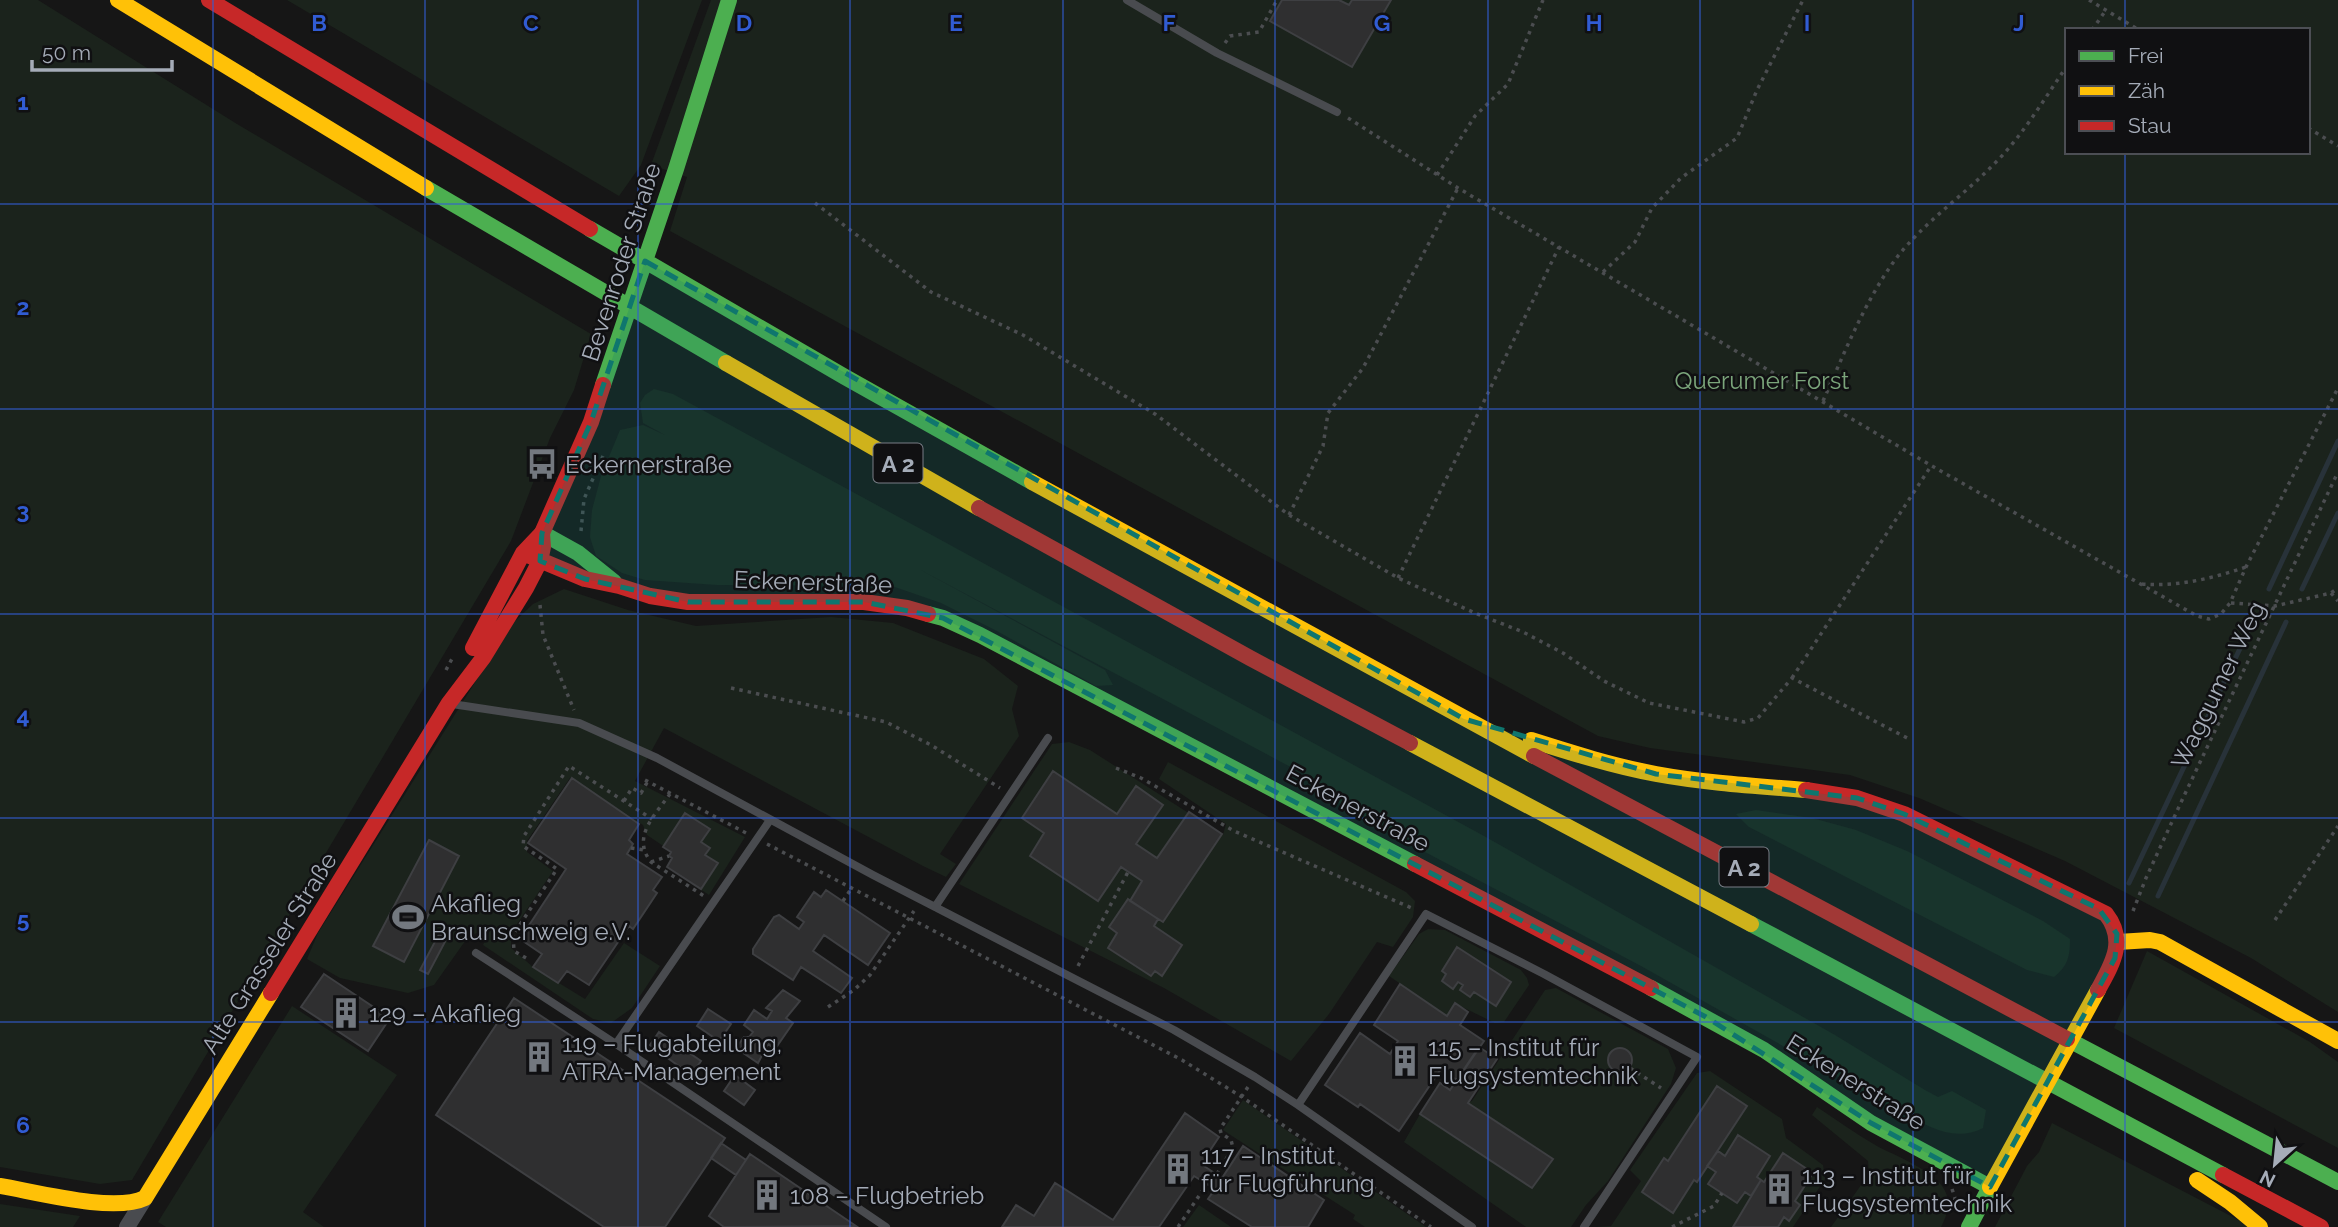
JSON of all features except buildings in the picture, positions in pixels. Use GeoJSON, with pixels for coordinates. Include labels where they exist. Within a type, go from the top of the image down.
{"type":"FeatureCollection","features":[{"type":"Feature","properties":{"kind":"main road","name":"A 2"},"geometry":{"type":"LineString","coordinates":[[118,0],[395,170],[923,477],[1250,658],[2321,1227]]}},
{"type":"Feature","properties":{"kind":"main road","name":"A 2"},"geometry":{"type":"LineString","coordinates":[[209,0],[700,294],[946,434],[1464,719],[2338,1182]]}},
{"type":"Feature","properties":{"kind":"main road","name":"Bevenroder Straße"},"geometry":{"type":"LineString","coordinates":[[542,533],[591,422],[607,378],[729,0]]}},
{"type":"Feature","properties":{"kind":"main road","name":"Alte Grasseler Straße"},"geometry":{"type":"LineString","coordinates":[[449,703],[470,652],[523,553],[542,533]]}},
{"type":"Feature","properties":{"kind":"main road","name":"Alte Grasseler Straße"},"geometry":{"type":"LineString","coordinates":[[145,1198],[449,703],[483,658],[540,561],[542,533]]}},
{"type":"Feature","properties":{"kind":"main road","name":"Eckenerstraße"},"geometry":{"type":"LineString","coordinates":[[542,533],[578,553],[619,586]]}},
{"type":"Feature","properties":{"kind":"main road","name":"Eckenerstraße"},"geometry":{"type":"LineString","coordinates":[[523,553],[585,579],[650,596],[688,602],[864,602],[907,608],[943,618],[1706,1017],[1764,1050],[1871,1123],[1990,1187]]}},
{"type":"Feature","properties":{"kind":"main road"},"geometry":{"type":"LineString","coordinates":[[1464,719],[1609,764],[1656,774],[1699,782],[1819,791],[1857,798],[1904,814],[2099,909],[2115,927],[2118,942],[2115,958],[1969,1227]]}},
{"type":"Feature","properties":{"kind":"main road"},"geometry":{"type":"LineString","coordinates":[[2118,942],[2160,942],[2338,1041]]}},
{"type":"Feature","properties":{"kind":"main road"},"geometry":{"type":"LineString","coordinates":[[2119,1120],[2260,1227]]}},
{"type":"Feature","properties":{"kind":"main road"},"geometry":{"type":"LineString","coordinates":[[0,1186],[115,1205],[135,1203],[145,1198]]}},
{"type":"Feature","properties":{"kind":"street","name":"Alte Grasseler Straße"},"geometry":{"type":"LineString","coordinates":[[127,1227],[145,1198]]}},
{"type":"Feature","properties":{"kind":"lane"},"geometry":{"type":"LineString","coordinates":[[1127,0],[1217,54],[1337,112]]}},
{"type":"Feature","properties":{"kind":"lane"},"geometry":{"type":"LineString","coordinates":[[449,703],[579,723],[657,758],[770,820],[1174,1030],[1298,1105],[1472,1227]]}},
{"type":"Feature","properties":{"kind":"lane"},"geometry":{"type":"LineString","coordinates":[[935,906],[1048,738]]}},
{"type":"Feature","properties":{"kind":"lane"},"geometry":{"type":"LineString","coordinates":[[616,1044],[770,820]]}},
{"type":"Feature","properties":{"kind":"lane"},"geometry":{"type":"LineString","coordinates":[[1298,1105],[1426,914],[1697,1057],[1584,1227]]}},
{"type":"Feature","properties":{"kind":"lane"},"geometry":{"type":"LineString","coordinates":[[476,953],[616,1044],[886,1227]]}},
{"type":"Feature","properties":{"kind":"path"},"geometry":{"type":"LineString","coordinates":[[1217,54],[1230,36],[1259,32],[1277,0]]}},
{"type":"Feature","properties":{"kind":"path"},"geometry":{"type":"LineString","coordinates":[[1437,175],[1475,116],[1508,84],[1543,0]]}},
{"type":"Feature","properties":{"kind":"path"},"geometry":{"type":"LineString","coordinates":[[1603,272],[1636,242],[1652,208],[1681,178],[1737,138],[1757,90],[1803,0]]}},
{"type":"Feature","properties":{"kind":"path"},"geometry":{"type":"LineString","coordinates":[[2089,0],[2136,28]]}},
{"type":"Feature","properties":{"kind":"path"},"geometry":{"type":"LineString","coordinates":[[2093,28],[2106,10]]}},
{"type":"Feature","properties":{"kind":"path"},"geometry":{"type":"LineString","coordinates":[[1823,401],[1866,307],[1891,264],[1920,232],[1996,163],[2065,69]]}},
{"type":"Feature","properties":{"kind":"path"},"geometry":{"type":"LineString","coordinates":[[1337,112],[1458,188],[1932,466],[2197,616],[2209,619],[2221,614],[2230,603],[2338,388]]}},
{"type":"Feature","properties":{"kind":"path"},"geometry":{"type":"LineString","coordinates":[[2310,129],[2338,146]]}},
{"type":"Feature","properties":{"kind":"path"},"geometry":{"type":"LineString","coordinates":[[1289,515],[1323,446],[1328,413],[1363,368],[1458,188]]}},
{"type":"Feature","properties":{"kind":"path"},"geometry":{"type":"LineString","coordinates":[[815,203],[931,292],[1023,335],[1155,414],[1289,515],[1398,578],[1523,632],[1563,653],[1604,681],[1649,703],[1744,722],[1758,718],[1792,678],[1932,466]]}},
{"type":"Feature","properties":{"kind":"path"},"geometry":{"type":"LineString","coordinates":[[1398,578],[1559,247]]}},
{"type":"Feature","properties":{"kind":"path"},"geometry":{"type":"LineString","coordinates":[[581,540],[584,499],[603,456]]}},
{"type":"Feature","properties":{"kind":"path","name":"Waggumer Weg"},"geometry":{"type":"LineString","coordinates":[[2132,914],[2167,832],[2338,472]]}},
{"type":"Feature","properties":{"kind":"path"},"geometry":{"type":"LineString","coordinates":[[2141,584],[2159,586],[2199,580],[2246,567]]}},
{"type":"Feature","properties":{"kind":"path"},"geometry":{"type":"LineString","coordinates":[[2230,603],[2275,606],[2331,593],[2338,588]]}},
{"type":"Feature","properties":{"kind":"path"},"geometry":{"type":"LineString","coordinates":[[2331,593],[2338,601]]}},
{"type":"Feature","properties":{"kind":"path"},"geometry":{"type":"LineString","coordinates":[[540,596],[543,635],[579,723]]}},
{"type":"Feature","properties":{"kind":"path"},"geometry":{"type":"LineString","coordinates":[[1792,678],[1911,740]]}},
{"type":"Feature","properties":{"kind":"path"},"geometry":{"type":"LineString","coordinates":[[731,688],[886,722],[932,745],[1010,795]]}},
{"type":"Feature","properties":{"kind":"path"},"geometry":{"type":"LineString","coordinates":[[526,958],[514,951],[513,935],[557,869],[523,846],[524,836],[569,766],[652,819]]}},
{"type":"Feature","properties":{"kind":"path"},"geometry":{"type":"LineString","coordinates":[[1115,768],[1141,778],[1234,831],[1426,914]]}},
{"type":"Feature","properties":{"kind":"path"},"geometry":{"type":"LineString","coordinates":[[624,801],[632,788],[641,793],[647,781],[1146,1040],[1242,1097],[1431,1227]]}},
{"type":"Feature","properties":{"kind":"path"},"geometry":{"type":"LineString","coordinates":[[670,794],[643,833],[644,849],[652,862],[714,902]]}},
{"type":"Feature","properties":{"kind":"path"},"geometry":{"type":"LineString","coordinates":[[2275,920],[2338,826]]}},
{"type":"Feature","properties":{"kind":"path"},"geometry":{"type":"LineString","coordinates":[[631,848],[644,849]]}},
{"type":"Feature","properties":{"kind":"path"},"geometry":{"type":"LineString","coordinates":[[652,862],[669,856]]}},
{"type":"Feature","properties":{"kind":"path"},"geometry":{"type":"LineString","coordinates":[[1072,976],[1128,872]]}},
{"type":"Feature","properties":{"kind":"path"},"geometry":{"type":"LineString","coordinates":[[843,901],[851,889]]}},
{"type":"Feature","properties":{"kind":"path"},"geometry":{"type":"LineString","coordinates":[[828,1007],[854,990],[870,975],[921,899]]}},
{"type":"Feature","properties":{"kind":"path"},"geometry":{"type":"LineString","coordinates":[[1630,1068],[1672,1095]]}},
{"type":"Feature","properties":{"kind":"path"},"geometry":{"type":"LineString","coordinates":[[1217,1174],[1233,1148],[1231,1140],[1221,1133],[1220,1129],[1255,1077]]}},
{"type":"Feature","properties":{"kind":"path"},"geometry":{"type":"LineString","coordinates":[[1178,1227],[1207,1184]]}},
{"type":"Feature","properties":{"kind":"path"},"geometry":{"type":"LineString","coordinates":[[1951,1219],[1955,1198],[1952,1188]]}},
{"type":"Feature","properties":{"kind":"path"},"geometry":{"type":"LineString","coordinates":[[1672,1227],[1714,1206],[1722,1193]]}},
{"type":"Feature","properties":{"kind":"highlighted area"},"geometry":{"type":"Polygon","coordinates":[[[645,261],[1464,719],[1656,774],[1857,798],[1904,814],[2099,909],[2117,934],[2115,958],[1990,1187],[1871,1123],[1706,1017],[943,618],[864,602],[688,602],[585,579],[540,561],[542,533],[591,422],[645,261]]]}},
{"type":"Feature","properties":{"kind":"green space"},"geometry":{"type":"Polygon","coordinates":[[[0,0],[38,0],[237,124],[591,334],[574,390],[550,438],[511,541],[132,1180],[100,1184],[0,1167],[0,0]]]}},
{"type":"Feature","properties":{"kind":"green space"},"geometry":{"type":"Polygon","coordinates":[[[287,0],[702,0],[641,165],[619,196],[287,0]]]}},
{"type":"Feature","properties":{"kind":"green space","name":"Querumer Forst"},"geometry":{"type":"Polygon","coordinates":[[[711,0],[2338,0],[2338,1012],[2251,958],[2065,861],[1919,798],[1850,775],[1650,748],[1598,736],[670,231],[687,177],[651,165],[711,0]]]}},
{"type":"Feature","properties":{"kind":"green space"},"geometry":{"type":"Polygon","coordinates":[[[654,389],[673,394],[1484,836],[1835,1035],[1925,1090],[1938,1097],[1952,1091],[1986,1110],[1983,1128],[1962,1134],[1952,1133],[1902,1113],[1641,966],[1351,813],[1325,791],[1345,796],[917,568],[1105,670],[1113,685],[1096,686],[941,603],[892,586],[717,585],[645,580],[622,573],[596,556],[590,537],[592,510],[601,476],[620,430],[643,425],[665,435],[643,423],[640,403],[645,395],[654,389]]]}},
{"type":"Feature","properties":{"kind":"green space"},"geometry":{"type":"Polygon","coordinates":[[[564,589],[628,610],[696,626],[831,617],[893,623],[984,659],[1018,686],[1012,709],[1019,736],[940,854],[956,864],[946,877],[664,728],[635,781],[745,837],[709,895],[667,867],[675,854],[647,835],[643,825],[570,778],[527,841],[527,852],[553,871],[511,933],[511,948],[533,967],[585,999],[624,943],[660,966],[632,1008],[611,1023],[593,1019],[483,945],[492,926],[468,937],[434,985],[408,993],[340,978],[307,959],[318,933],[511,625],[533,604],[564,589]]]}},
{"type":"Feature","properties":{"kind":"green space"},"geometry":{"type":"Polygon","coordinates":[[[1069,742],[1090,750],[1223,835],[1226,824],[1159,779],[1168,762],[1406,892],[1415,901],[1413,917],[1393,947],[1377,942],[1329,1014],[1291,1061],[1164,988],[959,884],[1052,744],[1069,742]]]}},
{"type":"Feature","properties":{"kind":"green space"},"geometry":{"type":"Polygon","coordinates":[[[1756,810],[1812,818],[1856,830],[1907,851],[2043,921],[2070,939],[2069,956],[2065,965],[2054,977],[2027,970],[1749,827],[1736,814],[1756,810]]]}},
{"type":"Feature","properties":{"kind":"green space"},"geometry":{"type":"Polygon","coordinates":[[[1428,929],[1445,930],[1521,970],[1529,985],[1504,1022],[1495,1023],[1456,1004],[1447,1016],[1389,976],[1419,934],[1428,929]]]}},
{"type":"Feature","properties":{"kind":"green space"},"geometry":{"type":"Polygon","coordinates":[[[2147,951],[2310,1042],[2338,1062],[2338,1148],[2114,1028],[2147,951]]]}},
{"type":"Feature","properties":{"kind":"green space"},"geometry":{"type":"Polygon","coordinates":[[[1556,988],[1668,1049],[1676,1068],[1671,1084],[1608,1181],[1586,1205],[1571,1227],[1526,1227],[1404,1142],[1420,1114],[1472,1101],[1545,990],[1556,988]]]}},
{"type":"Feature","properties":{"kind":"green space"},"geometry":{"type":"Polygon","coordinates":[[[292,1006],[397,1075],[303,1212],[324,1227],[166,1227],[158,1222],[292,1006]]]}},
{"type":"Feature","properties":{"kind":"green space"},"geometry":{"type":"Polygon","coordinates":[[[1710,1071],[1782,1119],[1786,1138],[1823,1165],[1825,1179],[1793,1227],[1596,1227],[1611,1226],[1641,1181],[1630,1170],[1697,1073],[1710,1071]]]}},
{"type":"Feature","properties":{"kind":"green space"},"geometry":{"type":"Polygon","coordinates":[[[1243,1100],[1426,1227],[1365,1227],[1353,1219],[1355,1215],[1223,1130],[1243,1100]]]}},
{"type":"Feature","properties":{"kind":"green space"},"geometry":{"type":"Polygon","coordinates":[[[1817,1107],[1937,1180],[1948,1201],[1941,1227],[1831,1227],[1869,1174],[1868,1161],[1812,1115],[1817,1107]]]}},
{"type":"Feature","properties":{"kind":"green space"},"geometry":{"type":"Polygon","coordinates":[[[2052,1123],[2252,1227],[1995,1227],[2027,1166],[2039,1152],[2052,1123]]]}},
{"type":"Feature","properties":{"kind":"green space"},"geometry":{"type":"Polygon","coordinates":[[[0,1204],[80,1216],[73,1227],[0,1227],[0,1204]]]}},
{"type":"Feature","properties":{"kind":"green space"},"geometry":{"type":"Polygon","coordinates":[[[1199,1205],[1231,1227],[1183,1227],[1199,1205]]]}},
{"type":"Feature","properties":{"kind":"waterway"},"geometry":{"type":"LineString","coordinates":[[2269,589],[2338,441]]}},
{"type":"Feature","properties":{"kind":"waterway"},"geometry":{"type":"LineString","coordinates":[[2302,589],[2338,513]]}},
{"type":"Feature","properties":{"kind":"waterway"},"geometry":{"type":"LineString","coordinates":[[2129,883],[2253,621]]}},
{"type":"Feature","properties":{"kind":"waterway"},"geometry":{"type":"LineString","coordinates":[[2158,896],[2286,622]]}},
{"type":"Feature","properties":{"kind":"traffic: fast"},"geometry":{"type":"LineString","coordinates":[[603,385],[676,169],[729,0]]}},
{"type":"Feature","properties":{"kind":"traffic: fast"},"geometry":{"type":"LineString","coordinates":[[426,188],[726,363]]}},
{"type":"Feature","properties":{"kind":"traffic: fast"},"geometry":{"type":"LineString","coordinates":[[590,229],[1032,482]]}},
{"type":"Feature","properties":{"kind":"traffic: fast"},"geometry":{"type":"LineString","coordinates":[[542,533],[578,553],[614,582]]}},
{"type":"Feature","properties":{"kind":"traffic: fast"},"geometry":{"type":"LineString","coordinates":[[928,614],[980,635],[1415,864]]}},
{"type":"Feature","properties":{"kind":"traffic: fast"},"geometry":{"type":"LineString","coordinates":[[1751,924],[2223,1175]]}},
{"type":"Feature","properties":{"kind":"traffic: fast"},"geometry":{"type":"LineString","coordinates":[[1651,988],[1764,1050],[1871,1123],[1990,1187],[1969,1227]]}},
{"type":"Feature","properties":{"kind":"traffic: fast"},"geometry":{"type":"LineString","coordinates":[[2067,1039],[2338,1182]]}},
{"type":"Feature","properties":{"kind":"traffic: slow"},"geometry":{"type":"LineString","coordinates":[[118,0],[426,188]]}},
{"type":"Feature","properties":{"kind":"traffic: slow"},"geometry":{"type":"LineString","coordinates":[[726,363],[979,508]]}},
{"type":"Feature","properties":{"kind":"traffic: slow"},"geometry":{"type":"LineString","coordinates":[[1032,482],[1534,756]]}},
{"type":"Feature","properties":{"kind":"traffic: slow"},"geometry":{"type":"LineString","coordinates":[[1531,740],[1656,774],[1806,790]]}},
{"type":"Feature","properties":{"kind":"traffic: slow"},"geometry":{"type":"LineString","coordinates":[[1410,743],[1751,924]]}},
{"type":"Feature","properties":{"kind":"traffic: slow"},"geometry":{"type":"LineString","coordinates":[[2118,942],[2160,942],[2338,1041]]}},
{"type":"Feature","properties":{"kind":"traffic: slow"},"geometry":{"type":"LineString","coordinates":[[1990,1187],[2098,990]]}},
{"type":"Feature","properties":{"kind":"traffic: slow"},"geometry":{"type":"LineString","coordinates":[[0,1186],[95,1202],[131,1202],[145,1198],[271,993]]}},
{"type":"Feature","properties":{"kind":"traffic: slow"},"geometry":{"type":"LineString","coordinates":[[2197,1180],[2260,1227]]}},
{"type":"Feature","properties":{"kind":"traffic: jam"},"geometry":{"type":"LineString","coordinates":[[209,0],[590,229]]}},
{"type":"Feature","properties":{"kind":"traffic: jam"},"geometry":{"type":"LineString","coordinates":[[473,648],[523,553],[542,533],[591,422],[603,385]]}},
{"type":"Feature","properties":{"kind":"traffic: jam"},"geometry":{"type":"LineString","coordinates":[[979,508],[1410,743]]}},
{"type":"Feature","properties":{"kind":"traffic: jam"},"geometry":{"type":"LineString","coordinates":[[271,993],[449,703],[483,658],[526,588],[540,561],[542,533]]}},
{"type":"Feature","properties":{"kind":"traffic: jam"},"geometry":{"type":"LineString","coordinates":[[523,553],[585,579],[650,596],[688,602],[864,602],[928,614]]}},
{"type":"Feature","properties":{"kind":"traffic: jam"},"geometry":{"type":"LineString","coordinates":[[1534,756],[2067,1039]]}},
{"type":"Feature","properties":{"kind":"traffic: jam"},"geometry":{"type":"LineString","coordinates":[[1806,790],[1857,798],[1904,814],[2106,914],[2116,934],[2116,943],[2112,962],[2098,990]]}},
{"type":"Feature","properties":{"kind":"traffic: jam"},"geometry":{"type":"LineString","coordinates":[[1415,864],[1651,988]]}},
{"type":"Feature","properties":{"kind":"traffic: jam"},"geometry":{"type":"LineString","coordinates":[[2223,1175],[2321,1227]]}},
{"type":"Feature","properties":{"kind":"place","name":"Eckernerstraße"},"geometry":{"type":"Point","coordinates":[542,464]}},
{"type":"Feature","properties":{"kind":"place","name":"Akaflieg Braunschweig e.V."},"geometry":{"type":"Point","coordinates":[408,917]}},
{"type":"Feature","properties":{"kind":"place","name":"129 – Akaflieg"},"geometry":{"type":"Point","coordinates":[346,1013]}},
{"type":"Feature","properties":{"kind":"place","name":"119 – Flugabteilung, ATRA-Management"},"geometry":{"type":"Point","coordinates":[539,1057]}},
{"type":"Feature","properties":{"kind":"place","name":"115 – Institut für Flugsystemtechnik"},"geometry":{"type":"Point","coordinates":[1405,1061]}},
{"type":"Feature","properties":{"kind":"place","name":"117 – Institut für Flugführung"},"geometry":{"type":"Point","coordinates":[1178,1169]}},
{"type":"Feature","properties":{"kind":"place","name":"113 – Institut für Flugsystemtechnik"},"geometry":{"type":"Point","coordinates":[1779,1189]}},
{"type":"Feature","properties":{"kind":"place","name":"108 – Flugbetrieb"},"geometry":{"type":"Point","coordinates":[767,1195]}}]}
